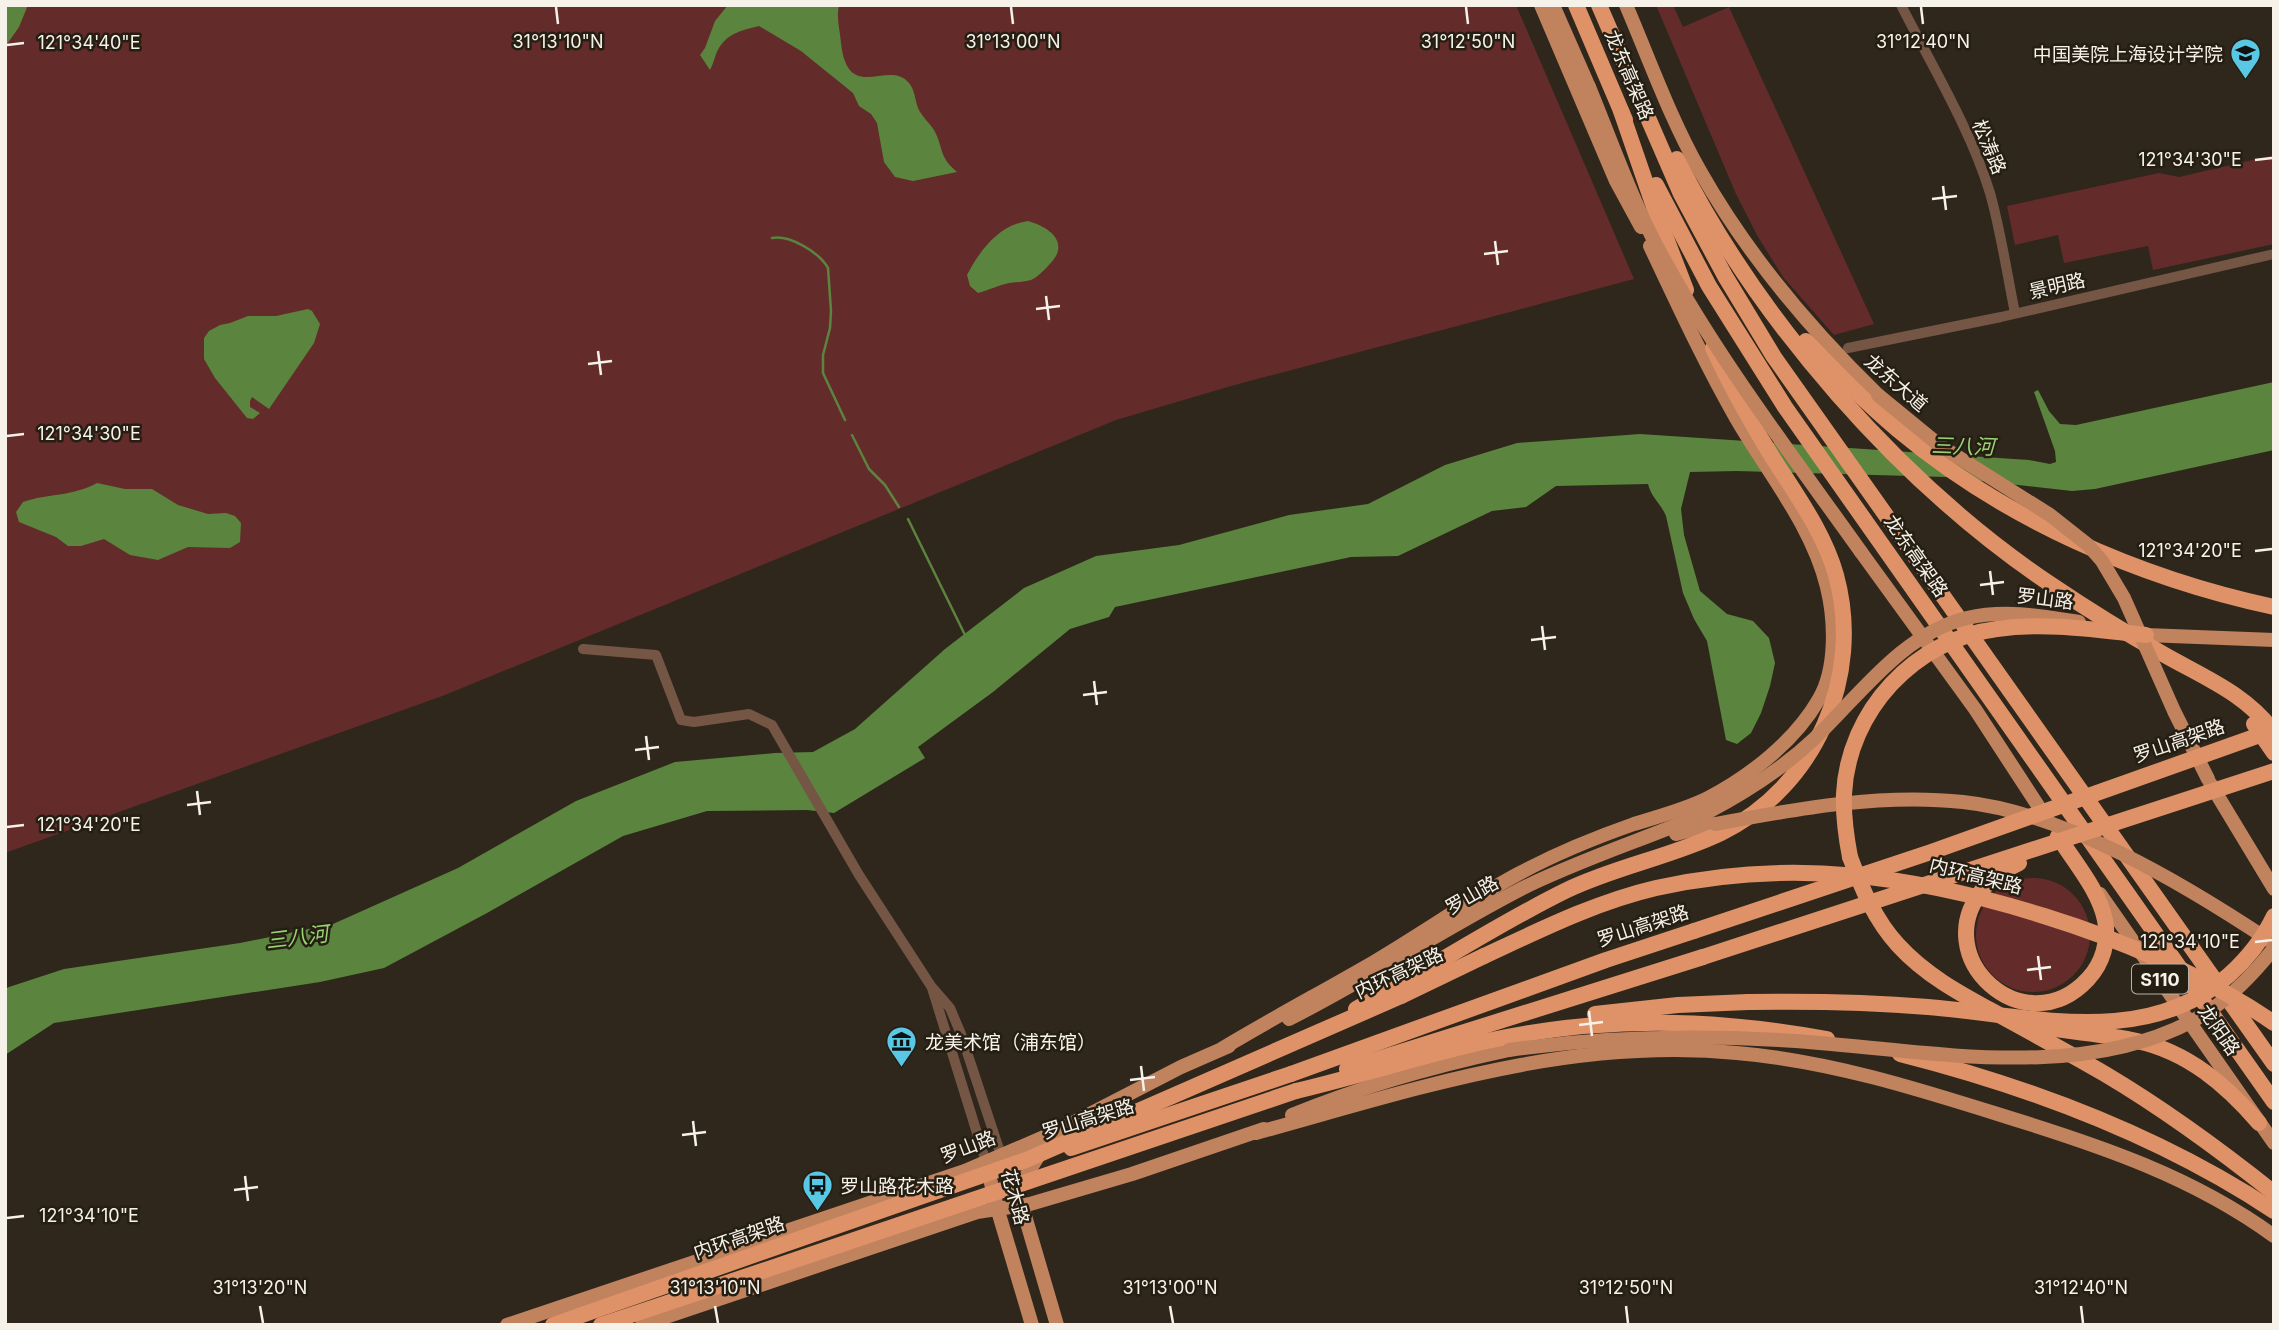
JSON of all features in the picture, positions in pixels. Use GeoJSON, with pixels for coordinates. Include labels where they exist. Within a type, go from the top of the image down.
{"type":"FeatureCollection","features":[{"type":"Feature","properties":{"kind":"highway","name":"龙东高架路"},"geometry":{"type":"LineString","coordinates":[[1576,5],[1620,111],[1664,203],[1732,326],[1785,407],[2274,1102]]}},
{"type":"Feature","properties":{"kind":"highway","name":"龙东高架路"},"geometry":{"type":"LineString","coordinates":[[1602,11],[1676,183],[1703,237],[1748,315],[1877,504],[2274,1064]]}},
{"type":"Feature","properties":{"kind":"highway"},"geometry":{"type":"LineString","coordinates":[[1602,11],[1686,177],[1752,283],[1865,402],[1950,506],[2039,577],[2102,619],[2224,686],[2247,703],[2274,731]]}},
{"type":"Feature","properties":{"kind":"highway"},"geometry":{"type":"LineString","coordinates":[[1282,1048],[1396,987],[1531,909],[1605,874],[1702,841],[1739,823],[1772,798],[1798,770],[1810,754],[1832,707],[1844,643],[1840,592],[1831,561],[1811,531],[1738,398],[1689,295],[1620,111]]}},
{"type":"Feature","properties":{"kind":"highway"},"geometry":{"type":"LineString","coordinates":[[1865,402],[1936,459],[2025,515],[2110,556],[2154,573],[2274,607]]}},
{"type":"Feature","properties":{"kind":"highway"},"geometry":{"type":"LineString","coordinates":[[2146,635],[2056,626],[1995,629],[1965,635],[1923,656],[1887,688],[1871,708],[1859,731],[1849,761],[1844,792],[1844,824],[1850,857],[1879,920],[1898,944],[1922,967],[1946,985],[2107,1075],[2208,1143],[2274,1193]]}},
{"type":"Feature","properties":{"kind":"highway"},"geometry":{"type":"LineString","coordinates":[[2166,656],[2237,707],[2255,724],[2274,753]]}},
{"type":"Feature","properties":{"kind":"highway","name":"罗山高架路"},"geometry":{"type":"LineString","coordinates":[[1026,1160],[1081,1146],[1291,1074],[1606,960],[1931,852],[2274,731]]}},
{"type":"Feature","properties":{"kind":"highway"},"geometry":{"type":"LineString","coordinates":[[1296,1091],[1346,1069],[1703,957],[2274,771]]}},
{"type":"Feature","properties":{"kind":"highway"},"geometry":{"type":"LineString","coordinates":[[2058,836],[2093,892],[2105,919],[2104,951],[2093,973],[2077,989],[2054,1000],[2028,1003],[2003,995],[1982,978],[1974,965],[1966,931],[1969,914],[1977,897],[2001,872],[2153,812]]}},
{"type":"Feature","properties":{"kind":"highway","name":"内环高架路"},"geometry":{"type":"LineString","coordinates":[[553,1325],[1026,1160],[1595,907],[1684,883],[1739,874],[1780,872],[1835,873],[1917,883],[2039,914],[2151,954],[2221,989],[2274,1023]]}},
{"type":"Feature","properties":{"kind":"highway"},"geometry":{"type":"LineString","coordinates":[[1461,1032],[1636,1009],[1748,1002],[1886,1004],[2059,1021],[2124,1021],[2156,1016],[2187,1004],[2218,984],[2246,960],[2274,916]]}},
{"type":"Feature","properties":{"kind":"highway","name":"内环高架路"},"geometry":{"type":"LineString","coordinates":[[601,1325],[1296,1091],[1349,1079],[1463,1046],[1570,1027],[1661,1021],[1757,1028],[1903,1055],[2028,1093],[2137,1137],[2203,1170],[2274,1211]]}},
{"type":"Feature","properties":{"kind":"highway"},"geometry":{"type":"LineString","coordinates":[[2010,1021],[2139,1041],[2172,1052],[2197,1065],[2222,1084],[2259,1123]]}},
{"type":"Feature","properties":{"kind":"main road"},"geometry":{"type":"LineString","coordinates":[[1223,1048],[1374,962],[1506,881],[1586,842],[1706,798],[1749,772],[1771,754],[1791,735],[1819,699],[1829,665],[1832,629],[1827,587],[1811,531],[1732,411],[1616,181],[1541,5]]}},
{"type":"Feature","properties":{"kind":"main road"},"geometry":{"type":"LineString","coordinates":[[1553,5],[1633,196],[1676,281],[1741,380],[1861,552],[1968,699],[2058,836]]}},
{"type":"Feature","properties":{"kind":"main road","name":"龙东大道"},"geometry":{"type":"LineString","coordinates":[[1626,5],[1682,136],[1705,179],[1744,243],[1794,307],[1835,353],[1865,402],[1939,445],[2071,530],[2095,553],[2115,580],[2208,779],[2274,889]]}},
{"type":"Feature","properties":{"kind":"main road","name":"罗山路"},"geometry":{"type":"LineString","coordinates":[[507,1325],[986,1162],[1223,1048],[1278,1025],[1520,890],[1571,866],[1708,812],[1751,788],[1812,741],[1897,655],[1929,633],[1948,624],[1967,618],[2012,613],[2146,635],[2274,640]]}},
{"type":"Feature","properties":{"kind":"main road"},"geometry":{"type":"LineString","coordinates":[[1256,1133],[1346,1093],[1419,1071],[1509,1050],[1567,1042],[1650,1036],[1779,1040],[2000,1056],[2063,1055],[2094,1051],[2150,1038],[2197,1018],[2243,984],[2274,946],[2203,899],[2109,849],[2040,820],[1964,802],[1899,800],[1782,813],[1715,824],[1607,853]]}},
{"type":"Feature","properties":{"kind":"main road","name":"龙阳路"},"geometry":{"type":"LineString","coordinates":[[2058,836],[2274,1143]]}},
{"type":"Feature","properties":{"kind":"main road"},"geometry":{"type":"LineString","coordinates":[[642,1325],[977,1212],[998,1211],[1018,1199],[1132,1174],[1256,1133],[1456,1077],[1528,1062],[1638,1051],[1736,1052],[1860,1073],[2093,1144],[2174,1176],[2245,1216],[2274,1236]]}},
{"type":"Feature","properties":{"kind":"main road"},"geometry":{"type":"LineString","coordinates":[[1018,1199],[1051,1133]]}},
{"type":"Feature","properties":{"kind":"main road","name":"花木路"},"geometry":{"type":"LineString","coordinates":[[1001,1155],[1018,1199],[1057,1325]]}},
{"type":"Feature","properties":{"kind":"main road","name":"花木路"},"geometry":{"type":"LineString","coordinates":[[986,1162],[1032,1325]]}},
{"type":"Feature","properties":{"kind":"street","name":"松涛路"},"geometry":{"type":"LineString","coordinates":[[1901,5],[1965,132],[1983,174],[1994,210],[2015,313]]}},
{"type":"Feature","properties":{"kind":"street","name":"景明路"},"geometry":{"type":"LineString","coordinates":[[1848,348],[2001,317],[2274,254]]}},
{"type":"Feature","properties":{"kind":"street"},"geometry":{"type":"LineString","coordinates":[[583,649],[656,655],[681,720],[694,722],[749,714],[772,725],[831,827],[931,986]]}},
{"type":"Feature","properties":{"kind":"street","name":"花木路"},"geometry":{"type":"LineString","coordinates":[[931,986],[950,1008],[961,1034],[1001,1155]]}},
{"type":"Feature","properties":{"kind":"street","name":"花木路"},"geometry":{"type":"LineString","coordinates":[[931,986],[986,1162]]}},
{"type":"Feature","properties":{"kind":"shaded area"},"geometry":{"type":"Polygon","coordinates":[[[5,5],[1516,5],[1634,279],[1231,386],[1116,420],[445,695],[5,853],[5,5]]]}},
{"type":"Feature","properties":{"kind":"shaded area"},"geometry":{"type":"Polygon","coordinates":[[[1656,5],[1673,5],[1683,27],[1729,7],[1874,324],[1834,335],[1783,277],[1736,194],[1656,5]]]}},
{"type":"Feature","properties":{"kind":"shaded area"},"geometry":{"type":"Polygon","coordinates":[[[2274,155],[2274,244],[2153,270],[2148,246],[2064,263],[2058,235],[2015,245],[2007,206],[2159,173],[2179,177],[2274,155]]]}},
{"type":"Feature","properties":{"kind":"shaded area"},"geometry":{"type":"Polygon","coordinates":[[[2033,878],[2055,882],[2074,894],[2086,913],[2090,935],[2086,957],[2074,976],[2055,988],[2033,992],[2011,988],[1992,976],[1980,957],[1976,935],[1980,913],[1992,894],[2011,882],[2033,878]]]}},
{"type":"Feature","properties":{"kind":"water"},"geometry":{"type":"Polygon","coordinates":[[[5,5],[28,5],[19,27],[5,47],[5,5]]]}},
{"type":"Feature","properties":{"kind":"water"},"geometry":{"type":"Polygon","coordinates":[[[728,5],[839,5],[841,43],[845,61],[852,72],[870,77],[891,75],[901,77],[909,83],[921,114],[934,130],[944,156],[957,172],[913,181],[895,177],[884,162],[877,123],[871,114],[859,106],[853,93],[801,51],[759,26],[727,39],[718,50],[710,70],[700,55],[715,21],[728,5]]]}},
{"type":"Feature","properties":{"kind":"water"},"geometry":{"type":"Polygon","coordinates":[[[1028,221],[1044,228],[1056,238],[1058,251],[1055,258],[1031,280],[1005,284],[978,293],[970,286],[967,275],[978,257],[999,233],[1028,221]]]}},
{"type":"Feature","properties":{"kind":"water"},"geometry":{"type":"Polygon","coordinates":[[[308,309],[320,324],[314,343],[269,409],[252,397],[250,407],[260,413],[253,419],[247,418],[215,378],[204,359],[204,338],[209,331],[220,325],[248,316],[276,316],[308,309]]]}},
{"type":"Feature","properties":{"kind":"water","name":"三八河"},"geometry":{"type":"Polygon","coordinates":[[[2274,382],[2274,450],[2095,489],[2072,491],[1946,477],[1690,472],[1681,509],[1684,535],[1700,591],[1727,614],[1753,621],[1769,638],[1775,663],[1761,713],[1751,733],[1737,744],[1726,740],[1707,641],[1683,593],[1666,516],[1648,484],[1556,486],[1526,507],[1492,511],[1398,556],[1351,557],[1115,607],[1109,617],[1070,629],[993,692],[918,747],[925,758],[834,813],[807,810],[707,811],[623,836],[384,968],[320,982],[54,1023],[5,1055],[5,989],[9,987],[64,969],[240,943],[333,924],[458,868],[576,801],[675,762],[813,752],[855,729],[945,649],[1024,588],[1096,556],[1179,545],[1289,515],[1368,504],[1445,465],[1517,443],[1640,434],[2029,460],[2050,464],[2056,462],[2055,451],[2034,392],[2038,390],[2049,411],[2060,424],[2076,425],[2274,382]]]}},
{"type":"Feature","properties":{"kind":"water"},"geometry":{"type":"Polygon","coordinates":[[[97,483],[125,489],[152,489],[178,505],[208,514],[226,513],[235,516],[241,523],[240,542],[230,548],[188,547],[158,560],[130,555],[104,539],[81,546],[68,546],[56,537],[19,522],[16,512],[23,502],[78,491],[97,483]]]}},
{"type":"Feature","properties":{"kind":"waterway"},"geometry":{"type":"LineString","coordinates":[[772,238],[787,239],[803,246],[818,256],[828,268],[831,311],[823,355],[823,373],[845,420]]}},
{"type":"Feature","properties":{"kind":"waterway"},"geometry":{"type":"LineString","coordinates":[[852,435],[869,469],[885,485],[899,507]]}},
{"type":"Feature","properties":{"kind":"waterway"},"geometry":{"type":"LineString","coordinates":[[908,519],[965,635]]}},
{"type":"Feature","properties":{"kind":"place","name":"中国美院上海设计学院"},"geometry":{"type":"Point","coordinates":[2246,81]}},
{"type":"Feature","properties":{"kind":"place","name":"龙美术馆（浦东馆）"},"geometry":{"type":"Point","coordinates":[902,1069]}},
{"type":"Feature","properties":{"kind":"place","name":"罗山路花木路"},"geometry":{"type":"Point","coordinates":[817,1213]}}]}
